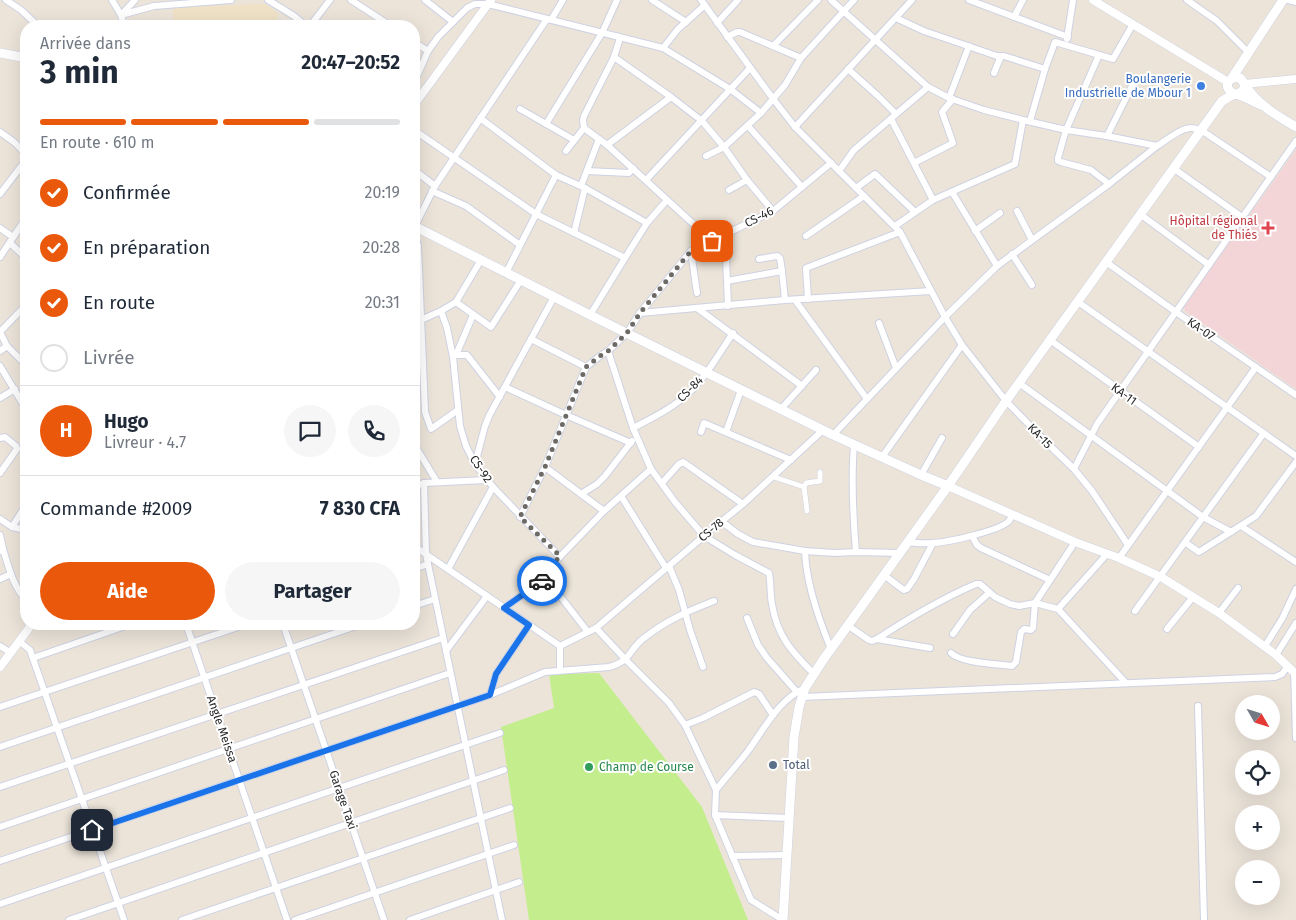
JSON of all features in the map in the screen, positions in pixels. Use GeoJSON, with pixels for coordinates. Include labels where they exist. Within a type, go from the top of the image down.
{"type":"FeatureCollection","features":[{"type":"Feature","properties":{"kind":"main road"},"geometry":{"type":"LineString","coordinates":[[1218,106],[1229,82],[1283,0]]}},
{"type":"Feature","properties":{"kind":"main road"},"geometry":{"type":"LineString","coordinates":[[0,53],[20,57]]}},
{"type":"Feature","properties":{"kind":"main road"},"geometry":{"type":"LineString","coordinates":[[783,920],[794,737],[801,693],[1006,401],[1218,106],[1222,101],[1243,91],[1242,70],[1247,57]]}},
{"type":"Feature","properties":{"kind":"main road"},"geometry":{"type":"LineString","coordinates":[[1229,82],[1235,77],[1240,78],[1250,94],[1261,105]]}},
{"type":"Feature","properties":{"kind":"main road"},"geometry":{"type":"LineString","coordinates":[[1229,82],[1229,91],[1261,105],[1296,127]]}},
{"type":"Feature","properties":{"kind":"main road"},"geometry":{"type":"LineString","coordinates":[[420,233],[481,260],[833,435],[948,486]]}},
{"type":"Feature","properties":{"kind":"street"},"geometry":{"type":"LineString","coordinates":[[6,0],[32,20]]}},
{"type":"Feature","properties":{"kind":"street"},"geometry":{"type":"LineString","coordinates":[[112,0],[122,20]]}},
{"type":"Feature","properties":{"kind":"street"},"geometry":{"type":"LineString","coordinates":[[121,15],[136,0]]}},
{"type":"Feature","properties":{"kind":"street"},"geometry":{"type":"LineString","coordinates":[[121,15],[154,6],[231,0]]}},
{"type":"Feature","properties":{"kind":"street"},"geometry":{"type":"LineString","coordinates":[[268,0],[299,20]]}},
{"type":"Feature","properties":{"kind":"street"},"geometry":{"type":"LineString","coordinates":[[314,20],[330,0]]}},
{"type":"Feature","properties":{"kind":"street"},"geometry":{"type":"LineString","coordinates":[[351,0],[381,20]]}},
{"type":"Feature","properties":{"kind":"street"},"geometry":{"type":"LineString","coordinates":[[425,0],[453,22]]}},
{"type":"Feature","properties":{"kind":"street"},"geometry":{"type":"LineString","coordinates":[[420,220],[434,188],[480,118],[564,0]]}},
{"type":"Feature","properties":{"kind":"street"},"geometry":{"type":"LineString","coordinates":[[546,124],[602,33],[617,0]]}},
{"type":"Feature","properties":{"kind":"street"},"geometry":{"type":"LineString","coordinates":[[652,0],[686,22]]}},
{"type":"Feature","properties":{"kind":"street"},"geometry":{"type":"LineString","coordinates":[[717,23],[738,0]]}},
{"type":"Feature","properties":{"kind":"street"},"geometry":{"type":"LineString","coordinates":[[773,46],[818,0]]}},
{"type":"Feature","properties":{"kind":"street"},"geometry":{"type":"LineString","coordinates":[[831,0],[928,88],[984,110],[1026,121],[1157,146]]}},
{"type":"Feature","properties":{"kind":"street"},"geometry":{"type":"LineString","coordinates":[[706,156],[724,147],[774,100],[801,58],[854,0]]}},
{"type":"Feature","properties":{"kind":"street"},"geometry":{"type":"LineString","coordinates":[[795,127],[912,0]]}},
{"type":"Feature","properties":{"kind":"street"},"geometry":{"type":"LineString","coordinates":[[969,0],[1068,37]]}},
{"type":"Feature","properties":{"kind":"street"},"geometry":{"type":"LineString","coordinates":[[1014,17],[1023,0]]}},
{"type":"Feature","properties":{"kind":"street"},"geometry":{"type":"LineString","coordinates":[[1066,45],[1072,0]]}},
{"type":"Feature","properties":{"kind":"street"},"geometry":{"type":"LineString","coordinates":[[1093,0],[1102,2],[1133,24],[1229,82]]}},
{"type":"Feature","properties":{"kind":"street"},"geometry":{"type":"LineString","coordinates":[[1187,0],[1217,21],[1247,57]]}},
{"type":"Feature","properties":{"kind":"street"},"geometry":{"type":"LineString","coordinates":[[1288,0],[1296,2]]}},
{"type":"Feature","properties":{"kind":"street"},"geometry":{"type":"LineString","coordinates":[[420,97],[490,2]]}},
{"type":"Feature","properties":{"kind":"street"},"geometry":{"type":"LineString","coordinates":[[420,69],[428,51],[438,37],[467,8],[474,4],[490,2],[663,48],[730,89],[761,113]]}},
{"type":"Feature","properties":{"kind":"street"},"geometry":{"type":"LineString","coordinates":[[663,48],[703,2]]}},
{"type":"Feature","properties":{"kind":"street","name":"KA-15"},"geometry":{"type":"LineString","coordinates":[[703,2],[795,127],[900,232],[962,345],[1006,401],[1074,469],[1092,491],[1128,546]]}},
{"type":"Feature","properties":{"kind":"street"},"geometry":{"type":"LineString","coordinates":[[896,18],[924,31],[998,56],[1004,56],[1046,69]]}},
{"type":"Feature","properties":{"kind":"street"},"geometry":{"type":"LineString","coordinates":[[895,226],[933,200],[1015,164],[1026,121],[1055,42],[1113,59],[1133,24]]}},
{"type":"Feature","properties":{"kind":"street"},"geometry":{"type":"LineString","coordinates":[[727,37],[740,32],[801,58]]}},
{"type":"Feature","properties":{"kind":"street"},"geometry":{"type":"LineString","coordinates":[[620,38],[614,57],[584,116],[584,128],[607,145],[712,241]]}},
{"type":"Feature","properties":{"kind":"street"},"geometry":{"type":"LineString","coordinates":[[420,46],[428,51]]}},
{"type":"Feature","properties":{"kind":"street"},"geometry":{"type":"LineString","coordinates":[[914,163],[953,143],[942,112],[951,98],[969,46]]}},
{"type":"Feature","properties":{"kind":"street"},"geometry":{"type":"LineString","coordinates":[[1099,55],[1066,130],[1058,161],[1091,170],[1109,184]]}},
{"type":"Feature","properties":{"kind":"street"},"geometry":{"type":"LineString","coordinates":[[994,73],[1001,56]]}},
{"type":"Feature","properties":{"kind":"street"},"geometry":{"type":"LineString","coordinates":[[614,57],[702,121],[773,211]]}},
{"type":"Feature","properties":{"kind":"street"},"geometry":{"type":"LineString","coordinates":[[646,180],[750,68]]}},
{"type":"Feature","properties":{"kind":"street"},"geometry":{"type":"LineString","coordinates":[[848,69],[878,96],[894,117],[933,200]]}},
{"type":"Feature","properties":{"kind":"street"},"geometry":{"type":"LineString","coordinates":[[1244,84],[1296,79]]}},
{"type":"Feature","properties":{"kind":"street"},"geometry":{"type":"LineString","coordinates":[[1107,136],[1134,82]]}},
{"type":"Feature","properties":{"kind":"street"},"geometry":{"type":"LineString","coordinates":[[839,171],[854,150],[928,88]]}},
{"type":"Feature","properties":{"kind":"street"},"geometry":{"type":"LineString","coordinates":[[607,145],[671,97]]}},
{"type":"Feature","properties":{"kind":"street"},"geometry":{"type":"LineString","coordinates":[[520,109],[574,140]]}},
{"type":"Feature","properties":{"kind":"street"},"geometry":{"type":"LineString","coordinates":[[480,118],[556,175],[583,187],[647,223]]}},
{"type":"Feature","properties":{"kind":"street"},"geometry":{"type":"LineString","coordinates":[[748,126],[802,187]]}},
{"type":"Feature","properties":{"kind":"street"},"geometry":{"type":"LineString","coordinates":[[566,151],[584,128]]}},
{"type":"Feature","properties":{"kind":"street"},"geometry":{"type":"LineString","coordinates":[[833,435],[945,317],[997,266],[1109,184],[1157,146],[1175,135],[1193,128],[1201,130],[1271,177]]}},
{"type":"Feature","properties":{"kind":"street"},"geometry":{"type":"LineString","coordinates":[[0,132],[20,148]]}},
{"type":"Feature","properties":{"kind":"street"},"geometry":{"type":"LineString","coordinates":[[420,134],[536,214],[625,258]]}},
{"type":"Feature","properties":{"kind":"street"},"geometry":{"type":"LineString","coordinates":[[574,233],[587,171],[599,139]]}},
{"type":"Feature","properties":{"kind":"street"},"geometry":{"type":"LineString","coordinates":[[1074,469],[1097,424],[1296,141]]}},
{"type":"Feature","properties":{"kind":"street","name":"CS-46"},"geometry":{"type":"LineString","coordinates":[[586,367],[608,351],[627,333],[640,313],[691,251],[773,211],[831,163]]}},
{"type":"Feature","properties":{"kind":"street"},"geometry":{"type":"LineString","coordinates":[[0,194],[20,168]]}},
{"type":"Feature","properties":{"kind":"street"},"geometry":{"type":"LineString","coordinates":[[587,171],[628,173],[633,168]]}},
{"type":"Feature","properties":{"kind":"street"},"geometry":{"type":"LineString","coordinates":[[1174,168],[1242,217]]}},
{"type":"Feature","properties":{"kind":"street"},"geometry":{"type":"LineString","coordinates":[[856,188],[876,174],[914,212]]}},
{"type":"Feature","properties":{"kind":"street"},"geometry":{"type":"LineString","coordinates":[[420,175],[434,188],[466,206],[520,245]]}},
{"type":"Feature","properties":{"kind":"street"},"geometry":{"type":"LineString","coordinates":[[506,273],[556,175]]}},
{"type":"Feature","properties":{"kind":"street"},"geometry":{"type":"LineString","coordinates":[[729,190],[747,180]]}},
{"type":"Feature","properties":{"kind":"street"},"geometry":{"type":"LineString","coordinates":[[952,192],[997,266]]}},
{"type":"Feature","properties":{"kind":"street"},"geometry":{"type":"LineString","coordinates":[[806,236],[864,196]]}},
{"type":"Feature","properties":{"kind":"street"},"geometry":{"type":"LineString","coordinates":[[590,315],[647,223],[667,200]]}},
{"type":"Feature","properties":{"kind":"street"},"geometry":{"type":"LineString","coordinates":[[1017,211],[1032,240]]}},
{"type":"Feature","properties":{"kind":"street"},"geometry":{"type":"LineString","coordinates":[[975,231],[1000,213]]}},
{"type":"Feature","properties":{"kind":"street"},"geometry":{"type":"LineString","coordinates":[[1140,214],[1209,265]]}},
{"type":"Feature","properties":{"kind":"street"},"geometry":{"type":"LineString","coordinates":[[0,257],[20,227]]}},
{"type":"Feature","properties":{"kind":"street"},"geometry":{"type":"LineString","coordinates":[[0,228],[20,248]]}},
{"type":"Feature","properties":{"kind":"street"},"geometry":{"type":"LineString","coordinates":[[808,299],[806,268],[900,232]]}},
{"type":"Feature","properties":{"kind":"street"},"geometry":{"type":"LineString","coordinates":[[725,234],[728,306]]}},
{"type":"Feature","properties":{"kind":"street"},"geometry":{"type":"LineString","coordinates":[[691,251],[697,293]]}},
{"type":"Feature","properties":{"kind":"street"},"geometry":{"type":"LineString","coordinates":[[1012,254],[1032,285]]}},
{"type":"Feature","properties":{"kind":"street"},"geometry":{"type":"LineString","coordinates":[[759,259],[779,257],[785,300]]}},
{"type":"Feature","properties":{"kind":"street"},"geometry":{"type":"LineString","coordinates":[[421,319],[441,311],[456,302],[481,260]]}},
{"type":"Feature","properties":{"kind":"street","name":"KA-07"},"geometry":{"type":"LineString","coordinates":[[1106,262],[1296,395]]}},
{"type":"Feature","properties":{"kind":"street"},"geometry":{"type":"LineString","coordinates":[[727,281],[782,271]]}},
{"type":"Feature","properties":{"kind":"street"},"geometry":{"type":"LineString","coordinates":[[456,302],[491,327],[521,280]]}},
{"type":"Feature","properties":{"kind":"street"},"geometry":{"type":"LineString","coordinates":[[640,313],[785,300],[931,291]]}},
{"type":"Feature","properties":{"kind":"street"},"geometry":{"type":"LineString","coordinates":[[420,295],[426,412],[431,429],[458,410]]}},
{"type":"Feature","properties":{"kind":"street"},"geometry":{"type":"LineString","coordinates":[[475,464],[485,426],[554,297]]}},
{"type":"Feature","properties":{"kind":"street"},"geometry":{"type":"LineString","coordinates":[[795,300],[867,399]]}},
{"type":"Feature","properties":{"kind":"street"},"geometry":{"type":"LineString","coordinates":[[1078,302],[1296,456]]}},
{"type":"Feature","properties":{"kind":"street"},"geometry":{"type":"LineString","coordinates":[[697,308],[802,386]]}},
{"type":"Feature","properties":{"kind":"street"},"geometry":{"type":"LineString","coordinates":[[20,311],[0,332],[7,346],[20,357]]}},
{"type":"Feature","properties":{"kind":"street","name":"CS-92"},"geometry":{"type":"LineString","coordinates":[[441,311],[454,356],[458,410],[463,438],[475,464],[486,480],[520,517],[560,556]]}},
{"type":"Feature","properties":{"kind":"street"},"geometry":{"type":"LineString","coordinates":[[473,315],[454,356],[466,355],[500,397]]}},
{"type":"Feature","properties":{"kind":"street"},"geometry":{"type":"LineString","coordinates":[[879,323],[896,368]]}},
{"type":"Feature","properties":{"kind":"street","name":"CS-84"},"geometry":{"type":"LineString","coordinates":[[633,428],[666,411],[691,390],[733,333]]}},
{"type":"Feature","properties":{"kind":"street"},"geometry":{"type":"LineString","coordinates":[[520,517],[545,467],[586,367],[531,339]]}},
{"type":"Feature","properties":{"kind":"street","name":"KA-11"},"geometry":{"type":"LineString","coordinates":[[1050,340],[1198,447]]}},
{"type":"Feature","properties":{"kind":"street"},"geometry":{"type":"LineString","coordinates":[[882,457],[962,345]]}},
{"type":"Feature","properties":{"kind":"street"},"geometry":{"type":"LineString","coordinates":[[0,351],[7,346]]}},
{"type":"Feature","properties":{"kind":"street"},"geometry":{"type":"LineString","coordinates":[[608,351],[633,428],[651,469],[704,536],[735,555],[769,572],[771,602],[778,628],[794,654],[814,674]]}},
{"type":"Feature","properties":{"kind":"street"},"geometry":{"type":"LineString","coordinates":[[0,366],[20,398]]}},
{"type":"Feature","properties":{"kind":"street"},"geometry":{"type":"LineString","coordinates":[[1119,558],[1256,367]]}},
{"type":"Feature","properties":{"kind":"street"},"geometry":{"type":"LineString","coordinates":[[780,409],[816,370]]}},
{"type":"Feature","properties":{"kind":"street"},"geometry":{"type":"LineString","coordinates":[[1019,383],[1203,517],[1231,532]]}},
{"type":"Feature","properties":{"kind":"street"},"geometry":{"type":"LineString","coordinates":[[505,386],[631,443]]}},
{"type":"Feature","properties":{"kind":"street"},"geometry":{"type":"LineString","coordinates":[[0,398],[15,389]]}},
{"type":"Feature","properties":{"kind":"street"},"geometry":{"type":"LineString","coordinates":[[726,432],[741,390]]}},
{"type":"Feature","properties":{"kind":"street"},"geometry":{"type":"LineString","coordinates":[[701,432],[704,423],[791,460]]}},
{"type":"Feature","properties":{"kind":"street","name":"CS-78"},"geometry":{"type":"LineString","coordinates":[[560,646],[596,628],[743,504],[824,430]]}},
{"type":"Feature","properties":{"kind":"street"},"geometry":{"type":"LineString","coordinates":[[1135,611],[1264,433]]}},
{"type":"Feature","properties":{"kind":"street"},"geometry":{"type":"LineString","coordinates":[[581,494],[597,484],[636,436]]}},
{"type":"Feature","properties":{"kind":"street"},"geometry":{"type":"LineString","coordinates":[[0,438],[5,437],[17,449],[0,473]]}},
{"type":"Feature","properties":{"kind":"street"},"geometry":{"type":"LineString","coordinates":[[921,475],[942,438]]}},
{"type":"Feature","properties":{"kind":"street"},"geometry":{"type":"LineString","coordinates":[[854,445],[852,488],[856,552]]}},
{"type":"Feature","properties":{"kind":"street"},"geometry":{"type":"LineString","coordinates":[[420,454],[437,482]]}},
{"type":"Feature","properties":{"kind":"street"},"geometry":{"type":"LineString","coordinates":[[662,484],[678,464],[683,462],[743,504]]}},
{"type":"Feature","properties":{"kind":"street"},"geometry":{"type":"LineString","coordinates":[[1186,542],[1199,552],[1256,516],[1296,462]]}},
{"type":"Feature","properties":{"kind":"street"},"geometry":{"type":"LineString","coordinates":[[545,467],[604,511]]}},
{"type":"Feature","properties":{"kind":"street"},"geometry":{"type":"LineString","coordinates":[[504,608],[547,575],[550,567],[604,511],[651,469]]}},
{"type":"Feature","properties":{"kind":"street"},"geometry":{"type":"LineString","coordinates":[[807,511],[804,487],[806,483],[820,481],[820,472]]}},
{"type":"Feature","properties":{"kind":"street"},"geometry":{"type":"LineString","coordinates":[[774,477],[804,487]]}},
{"type":"Feature","properties":{"kind":"street"},"geometry":{"type":"LineString","coordinates":[[420,484],[486,480]]}},
{"type":"Feature","properties":{"kind":"street"},"geometry":{"type":"LineString","coordinates":[[424,483],[426,554],[502,920]]}},
{"type":"Feature","properties":{"kind":"street"},"geometry":{"type":"LineString","coordinates":[[948,486],[1075,542],[1119,558],[1161,577],[1219,613],[1265,646],[1292,670],[1296,738]]}},
{"type":"Feature","properties":{"kind":"street"},"geometry":{"type":"LineString","coordinates":[[448,569],[493,487]]}},
{"type":"Feature","properties":{"kind":"street"},"geometry":{"type":"LineString","coordinates":[[621,496],[668,567],[676,583],[703,667]]}},
{"type":"Feature","properties":{"kind":"street"},"geometry":{"type":"LineString","coordinates":[[12,527],[20,514]]}},
{"type":"Feature","properties":{"kind":"street"},"geometry":{"type":"LineString","coordinates":[[908,542],[933,543],[958,540],[1008,522],[1013,515]]}},
{"type":"Feature","properties":{"kind":"street"},"geometry":{"type":"LineString","coordinates":[[0,519],[12,527],[20,529]]}},
{"type":"Feature","properties":{"kind":"street"},"geometry":{"type":"LineString","coordinates":[[721,521],[738,534],[753,542],[804,551],[900,553]]}},
{"type":"Feature","properties":{"kind":"street"},"geometry":{"type":"LineString","coordinates":[[1241,526],[1296,562]]}},
{"type":"Feature","properties":{"kind":"street"},"geometry":{"type":"LineString","coordinates":[[0,535],[2,550],[20,593]]}},
{"type":"Feature","properties":{"kind":"street"},"geometry":{"type":"LineString","coordinates":[[972,536],[981,548],[1050,580]]}},
{"type":"Feature","properties":{"kind":"street"},"geometry":{"type":"LineString","coordinates":[[951,653],[954,656],[968,660],[1012,666],[1015,664],[1021,632],[1024,629],[1031,630],[1033,628],[1035,603],[1075,542]]}},
{"type":"Feature","properties":{"kind":"street"},"geometry":{"type":"LineString","coordinates":[[884,575],[904,590],[906,589],[914,580],[933,543]]}},
{"type":"Feature","properties":{"kind":"street"},"geometry":{"type":"LineString","coordinates":[[420,550],[560,646],[560,670]]}},
{"type":"Feature","properties":{"kind":"street"},"geometry":{"type":"LineString","coordinates":[[804,551],[809,581],[831,649]]}},
{"type":"Feature","properties":{"kind":"street"},"geometry":{"type":"LineString","coordinates":[[1058,609],[1107,554]]}},
{"type":"Feature","properties":{"kind":"street"},"geometry":{"type":"LineString","coordinates":[[1296,557],[1296,562]]}},
{"type":"Feature","properties":{"kind":"street"},"geometry":{"type":"LineString","coordinates":[[420,567],[428,564]]}},
{"type":"Feature","properties":{"kind":"street"},"geometry":{"type":"LineString","coordinates":[[0,579],[11,574]]}},
{"type":"Feature","properties":{"kind":"street"},"geometry":{"type":"LineString","coordinates":[[547,575],[588,632]]}},
{"type":"Feature","properties":{"kind":"street"},"geometry":{"type":"LineString","coordinates":[[847,625],[872,641],[952,594],[980,584],[1002,601],[1010,604],[1019,606],[1035,603],[1058,609],[1126,683]]}},
{"type":"Feature","properties":{"kind":"street"},"geometry":{"type":"LineString","coordinates":[[1219,613],[1238,588]]}},
{"type":"Feature","properties":{"kind":"street"},"geometry":{"type":"LineString","coordinates":[[1265,646],[1282,619],[1296,589]]}},
{"type":"Feature","properties":{"kind":"street"},"geometry":{"type":"LineString","coordinates":[[953,634],[970,610],[990,592]]}},
{"type":"Feature","properties":{"kind":"street"},"geometry":{"type":"LineString","coordinates":[[446,650],[487,596]]}},
{"type":"Feature","properties":{"kind":"street"},"geometry":{"type":"LineString","coordinates":[[1167,630],[1192,597]]}},
{"type":"Feature","properties":{"kind":"street"},"geometry":{"type":"LineString","coordinates":[[420,604],[435,599]]}},
{"type":"Feature","properties":{"kind":"street"},"geometry":{"type":"LineString","coordinates":[[0,861],[490,695],[545,672],[609,668],[619,665],[626,660],[642,640],[664,624],[686,612],[714,601]]}},
{"type":"Feature","properties":{"kind":"street"},"geometry":{"type":"LineString","coordinates":[[747,618],[758,645],[781,676],[801,693]]}},
{"type":"Feature","properties":{"kind":"street"},"geometry":{"type":"LineString","coordinates":[[1276,655],[1296,623]]}},
{"type":"Feature","properties":{"kind":"street"},"geometry":{"type":"LineString","coordinates":[[490,695],[496,674],[529,625]]}},
{"type":"Feature","properties":{"kind":"street"},"geometry":{"type":"LineString","coordinates":[[596,628],[669,704],[685,724],[716,790],[715,815],[751,900],[783,920]]}},
{"type":"Feature","properties":{"kind":"street"},"geometry":{"type":"LineString","coordinates":[[0,667],[27,630]]}},
{"type":"Feature","properties":{"kind":"street"},"geometry":{"type":"LineString","coordinates":[[33,658],[114,630]]}},
{"type":"Feature","properties":{"kind":"street","name":"Angle Meissa"},"geometry":{"type":"LineString","coordinates":[[188,630],[287,920]]}},
{"type":"Feature","properties":{"kind":"street"},"geometry":{"type":"LineString","coordinates":[[0,707],[230,630]]}},
{"type":"Feature","properties":{"kind":"street","name":"Garage Taxi"},"geometry":{"type":"LineString","coordinates":[[285,630],[384,920]]}},
{"type":"Feature","properties":{"kind":"street"},"geometry":{"type":"LineString","coordinates":[[0,747],[344,630]]}},
{"type":"Feature","properties":{"kind":"street"},"geometry":{"type":"LineString","coordinates":[[0,787],[443,638]]}},
{"type":"Feature","properties":{"kind":"street"},"geometry":{"type":"LineString","coordinates":[[877,639],[930,648]]}},
{"type":"Feature","properties":{"kind":"street"},"geometry":{"type":"LineString","coordinates":[[19,641],[30,650],[124,920]]}},
{"type":"Feature","properties":{"kind":"street"},"geometry":{"type":"LineString","coordinates":[[0,646],[11,653]]}},
{"type":"Feature","properties":{"kind":"street"},"geometry":{"type":"LineString","coordinates":[[716,790],[773,715],[801,693],[1275,677],[1292,670]]}},
{"type":"Feature","properties":{"kind":"street"},"geometry":{"type":"LineString","coordinates":[[0,827],[450,673]]}},
{"type":"Feature","properties":{"kind":"street"},"geometry":{"type":"LineString","coordinates":[[685,724],[703,718],[754,692],[758,694],[773,715]]}},
{"type":"Feature","properties":{"kind":"street"},"geometry":{"type":"LineString","coordinates":[[1198,706],[1204,920]]}},
{"type":"Feature","properties":{"kind":"street"},"geometry":{"type":"LineString","coordinates":[[0,904],[500,733]]}},
{"type":"Feature","properties":{"kind":"street"},"geometry":{"type":"LineString","coordinates":[[69,920],[504,770]]}},
{"type":"Feature","properties":{"kind":"street"},"geometry":{"type":"LineString","coordinates":[[182,920],[510,808]]}},
{"type":"Feature","properties":{"kind":"street"},"geometry":{"type":"LineString","coordinates":[[715,815],[790,818]]}},
{"type":"Feature","properties":{"kind":"street"},"geometry":{"type":"LineString","coordinates":[[295,920],[514,845]]}},
{"type":"Feature","properties":{"kind":"street"},"geometry":{"type":"LineString","coordinates":[[732,856],[787,855]]}},
{"type":"Feature","properties":{"kind":"street"},"geometry":{"type":"LineString","coordinates":[[410,920],[519,882]]}},
{"type":"Feature","properties":{"kind":"shaded area"},"geometry":{"type":"Polygon","coordinates":[[[265,4],[278,13],[277,20],[173,20],[173,7],[265,4]]]}},
{"type":"Feature","properties":{"kind":"shaded area","name":"Hôpital régional de Thiés"},"geometry":{"type":"Polygon","coordinates":[[[1296,150],[1296,389],[1185,311],[1184,306],[1296,150]]]}},
{"type":"Feature","properties":{"kind":"green space","name":"Champ de Course"},"geometry":{"type":"Polygon","coordinates":[[[599,673],[702,807],[748,920],[529,920],[501,727],[554,708],[549,674],[599,673]]]}},
{"type":"Feature","properties":{"kind":"way so far"},"geometry":{"type":"LineString","coordinates":[[542,581],[546,578],[550,567],[560,556],[520,517],[545,467],[586,367],[620,341],[640,313],[691,251],[712,241]]}},
{"type":"Feature","properties":{"kind":"place","name":"Boulangerie Industrielle de Mbour 1"},"geometry":{"type":"Point","coordinates":[1201,86]}},
{"type":"Feature","properties":{"kind":"place","name":"Hôpital régional de Thiés"},"geometry":{"type":"Point","coordinates":[1268,228]}},
{"type":"Feature","properties":{"kind":"place","name":"Total"},"geometry":{"type":"Point","coordinates":[773,765]}},
{"type":"Feature","properties":{"kind":"place","name":"Champ de Course"},"geometry":{"type":"Point","coordinates":[589,767]}},
{"type":"Feature","properties":{"kind":"route"},"geometry":{"type":"LineString","coordinates":[[92,830],[490,695],[496,674],[529,625],[504,608],[542,581]]}}]}
